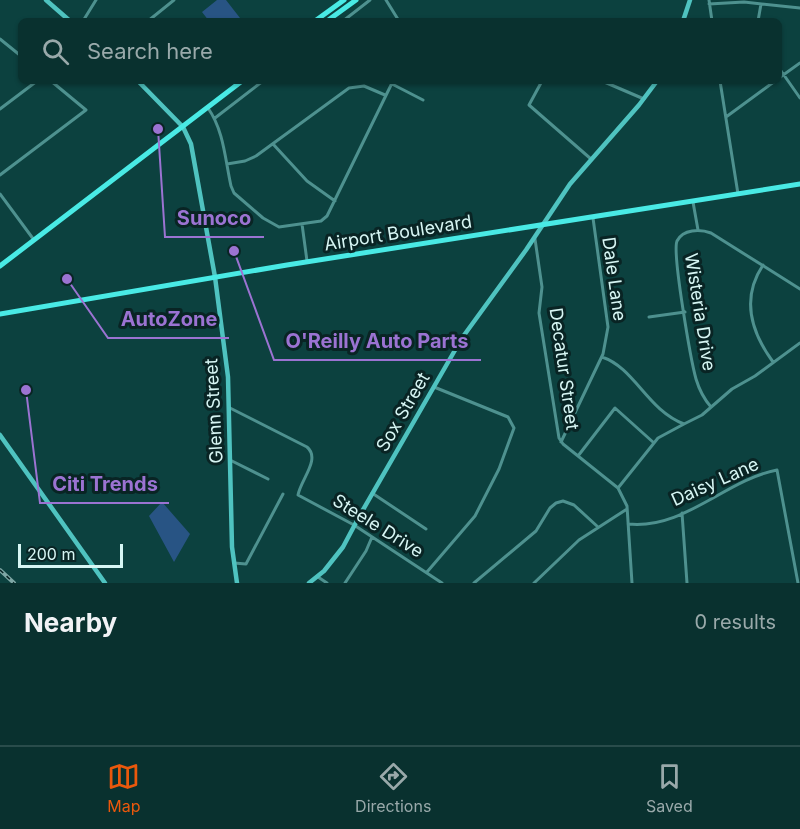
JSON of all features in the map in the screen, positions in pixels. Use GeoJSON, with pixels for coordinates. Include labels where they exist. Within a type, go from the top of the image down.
{"type":"FeatureCollection","features":[{"type":"Feature","properties":{"kind":"main road"},"geometry":{"type":"LineString","coordinates":[[319,18],[344,0]]}},
{"type":"Feature","properties":{"kind":"main road"},"geometry":{"type":"LineString","coordinates":[[331,18],[356,0]]}},
{"type":"Feature","properties":{"kind":"main road"},"geometry":{"type":"LineString","coordinates":[[0,266],[238,84]]}},
{"type":"Feature","properties":{"kind":"main road","name":"Airport Boulevard"},"geometry":{"type":"LineString","coordinates":[[0,314],[800,183]]}},
{"type":"Feature","properties":{"kind":"street"},"geometry":{"type":"LineString","coordinates":[[46,0],[67,18]]}},
{"type":"Feature","properties":{"kind":"street"},"geometry":{"type":"LineString","coordinates":[[85,18],[96,0]]}},
{"type":"Feature","properties":{"kind":"street"},"geometry":{"type":"LineString","coordinates":[[152,18],[174,0]]}},
{"type":"Feature","properties":{"kind":"street"},"geometry":{"type":"LineString","coordinates":[[347,18],[370,0]]}},
{"type":"Feature","properties":{"kind":"street"},"geometry":{"type":"LineString","coordinates":[[386,0],[397,18]]}},
{"type":"Feature","properties":{"kind":"street"},"geometry":{"type":"LineString","coordinates":[[684,18],[690,0]]}},
{"type":"Feature","properties":{"kind":"street"},"geometry":{"type":"LineString","coordinates":[[712,18],[709,2],[800,8]]}},
{"type":"Feature","properties":{"kind":"street"},"geometry":{"type":"LineString","coordinates":[[759,18],[761,4]]}},
{"type":"Feature","properties":{"kind":"street"},"geometry":{"type":"LineString","coordinates":[[0,39],[18,54]]}},
{"type":"Feature","properties":{"kind":"street"},"geometry":{"type":"LineString","coordinates":[[784,75],[800,63]]}},
{"type":"Feature","properties":{"kind":"street"},"geometry":{"type":"LineString","coordinates":[[782,72],[800,98]]}},
{"type":"Feature","properties":{"kind":"street"},"geometry":{"type":"LineString","coordinates":[[0,110],[33,84]]}},
{"type":"Feature","properties":{"kind":"street"},"geometry":{"type":"LineString","coordinates":[[0,175],[86,110],[55,84]]}},
{"type":"Feature","properties":{"kind":"street","name":"Glenn Street"},"geometry":{"type":"LineString","coordinates":[[141,84],[183,127],[190,144],[215,277],[228,377],[234,562],[237,583]]}},
{"type":"Feature","properties":{"kind":"street"},"geometry":{"type":"LineString","coordinates":[[215,118],[259,84]]}},
{"type":"Feature","properties":{"kind":"street"},"geometry":{"type":"LineString","coordinates":[[208,108],[215,118],[221,136],[232,190],[251,208],[279,227],[302,224],[324,219],[392,84]]}},
{"type":"Feature","properties":{"kind":"street"},"geometry":{"type":"LineString","coordinates":[[396,84],[423,100]]}},
{"type":"Feature","properties":{"kind":"street"},"geometry":{"type":"LineString","coordinates":[[540,84],[529,105],[592,160]]}},
{"type":"Feature","properties":{"kind":"street"},"geometry":{"type":"LineString","coordinates":[[609,84],[644,99]]}},
{"type":"Feature","properties":{"kind":"street","name":"Sox Street"},"geometry":{"type":"LineString","coordinates":[[309,583],[318,577],[347,541],[462,338],[544,225],[560,198],[655,84]]}},
{"type":"Feature","properties":{"kind":"street"},"geometry":{"type":"LineString","coordinates":[[720,84],[738,194]]}},
{"type":"Feature","properties":{"kind":"street"},"geometry":{"type":"LineString","coordinates":[[726,117],[771,84]]}},
{"type":"Feature","properties":{"kind":"street"},"geometry":{"type":"LineString","coordinates":[[227,164],[252,158],[349,88],[364,86],[386,95]]}},
{"type":"Feature","properties":{"kind":"street"},"geometry":{"type":"LineString","coordinates":[[273,144],[307,181],[335,201]]}},
{"type":"Feature","properties":{"kind":"street"},"geometry":{"type":"LineString","coordinates":[[0,194],[34,240]]}},
{"type":"Feature","properties":{"kind":"street"},"geometry":{"type":"LineString","coordinates":[[693,201],[698,230],[717,236],[800,289]]}},
{"type":"Feature","properties":{"kind":"street","name":"Dale Lane"},"geometry":{"type":"LineString","coordinates":[[561,442],[607,343],[608,327],[593,217]]}},
{"type":"Feature","properties":{"kind":"street"},"geometry":{"type":"LineString","coordinates":[[302,224],[308,262]]}},
{"type":"Feature","properties":{"kind":"street","name":"Wisteria Drive"},"geometry":{"type":"LineString","coordinates":[[698,230],[683,235],[676,243],[677,271],[697,380],[706,402],[711,407]]}},
{"type":"Feature","properties":{"kind":"street","name":"Decatur Street"},"geometry":{"type":"LineString","coordinates":[[534,238],[542,287],[539,313],[561,442],[618,488],[626,502],[632,583]]}},
{"type":"Feature","properties":{"kind":"street"},"geometry":{"type":"LineString","coordinates":[[763,266],[754,280],[751,291],[751,314],[757,336],[773,362]]}},
{"type":"Feature","properties":{"kind":"street"},"geometry":{"type":"LineString","coordinates":[[649,317],[685,312]]}},
{"type":"Feature","properties":{"kind":"street"},"geometry":{"type":"LineString","coordinates":[[618,488],[658,438],[702,415],[732,389],[755,376],[800,343]]}},
{"type":"Feature","properties":{"kind":"street"},"geometry":{"type":"LineString","coordinates":[[602,357],[624,371],[661,411],[684,424]]}},
{"type":"Feature","properties":{"kind":"street"},"geometry":{"type":"LineString","coordinates":[[427,572],[475,516],[499,469],[514,428],[508,417],[434,387]]}},
{"type":"Feature","properties":{"kind":"street","name":"Steele Drive"},"geometry":{"type":"LineString","coordinates":[[230,408],[312,452],[313,459],[300,485],[298,495],[354,525],[442,583]]}},
{"type":"Feature","properties":{"kind":"street"},"geometry":{"type":"LineString","coordinates":[[578,456],[615,408],[654,443]]}},
{"type":"Feature","properties":{"kind":"street"},"geometry":{"type":"LineString","coordinates":[[0,435],[105,583]]}},
{"type":"Feature","properties":{"kind":"street"},"geometry":{"type":"LineString","coordinates":[[230,460],[268,479]]}},
{"type":"Feature","properties":{"kind":"street","name":"Daisy Lane"},"geometry":{"type":"LineString","coordinates":[[628,524],[648,523],[682,513],[749,478],[777,470],[798,583]]}},
{"type":"Feature","properties":{"kind":"street"},"geometry":{"type":"LineString","coordinates":[[234,562],[246,564],[283,494]]}},
{"type":"Feature","properties":{"kind":"street"},"geometry":{"type":"LineString","coordinates":[[372,494],[426,529]]}},
{"type":"Feature","properties":{"kind":"street"},"geometry":{"type":"LineString","coordinates":[[474,583],[536,531],[550,508],[556,503],[563,501],[574,505],[598,527]]}},
{"type":"Feature","properties":{"kind":"street"},"geometry":{"type":"LineString","coordinates":[[534,583],[573,544],[627,509]]}},
{"type":"Feature","properties":{"kind":"street"},"geometry":{"type":"LineString","coordinates":[[682,513],[687,583]]}},
{"type":"Feature","properties":{"kind":"street"},"geometry":{"type":"LineString","coordinates":[[345,583],[366,551],[372,537]]}},
{"type":"Feature","properties":{"kind":"street"},"geometry":{"type":"LineString","coordinates":[[318,577],[327,583]]}},
{"type":"Feature","properties":{"kind":"water"},"geometry":{"type":"Polygon","coordinates":[[[217,0],[226,0],[240,18],[207,18],[202,12],[217,0]]]}},
{"type":"Feature","properties":{"kind":"water"},"geometry":{"type":"Polygon","coordinates":[[[162,502],[190,534],[174,562],[149,516],[162,502]]]}},
{"type":"Feature","properties":{"kind":"railway"},"geometry":{"type":"LineString","coordinates":[[0,570],[14,583]]}},
{"type":"Feature","properties":{"kind":"place","name":"Sunoco"},"geometry":{"type":"Point","coordinates":[158,129]}},
{"type":"Feature","properties":{"kind":"place","name":"O'Reilly Auto Parts"},"geometry":{"type":"Point","coordinates":[234,251]}},
{"type":"Feature","properties":{"kind":"place","name":"AutoZone"},"geometry":{"type":"Point","coordinates":[67,279]}},
{"type":"Feature","properties":{"kind":"place","name":"Citi Trends"},"geometry":{"type":"Point","coordinates":[26,390]}}]}
